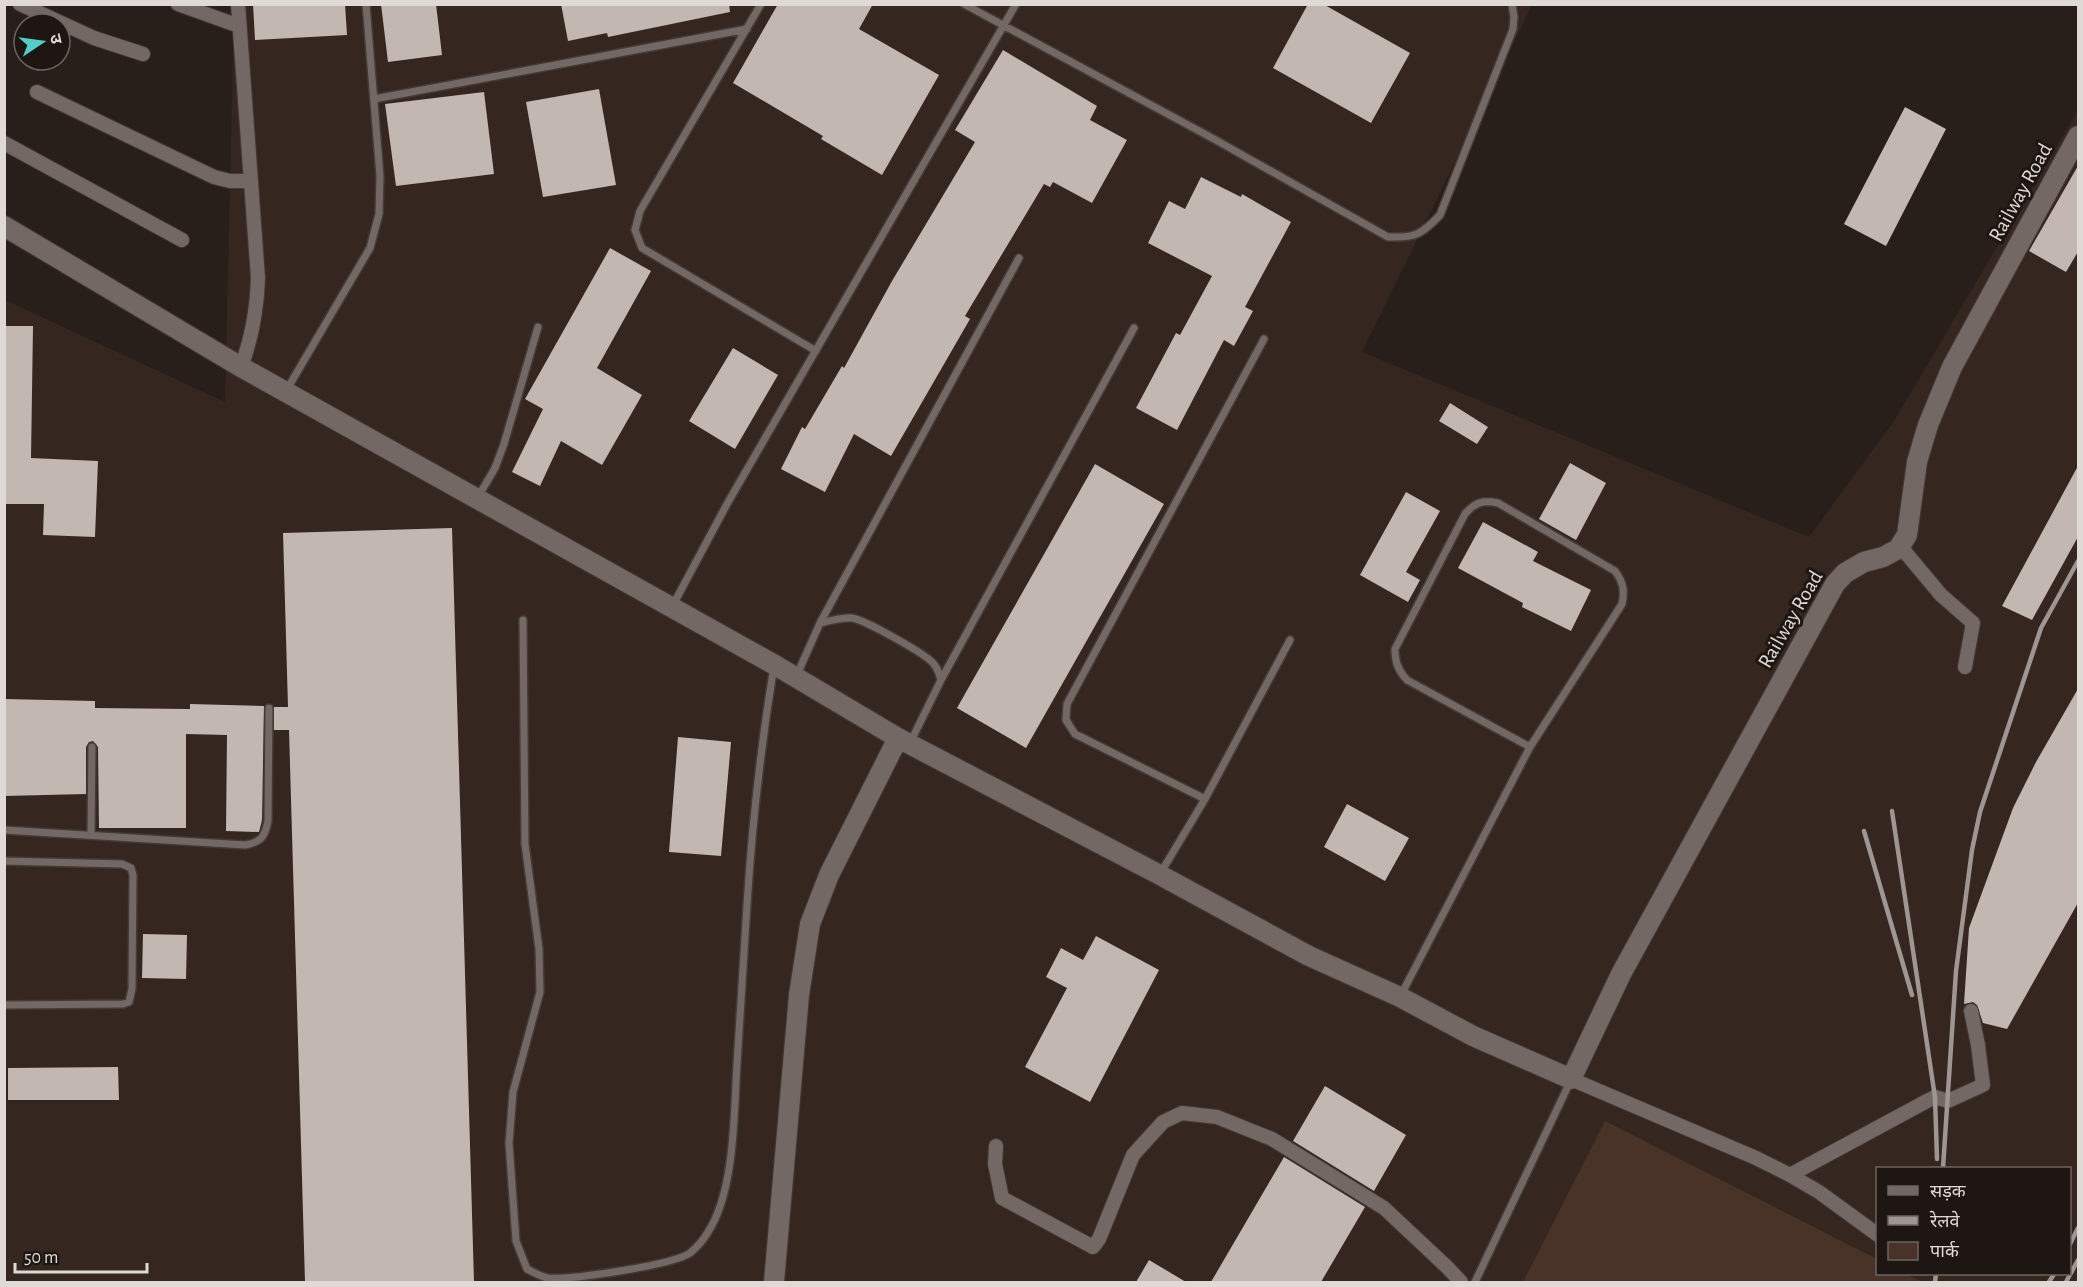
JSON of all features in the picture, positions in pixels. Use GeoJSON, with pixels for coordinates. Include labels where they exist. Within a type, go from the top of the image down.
{"type":"FeatureCollection","features":[{"type":"Feature","properties":{"kind":"street"},"geometry":{"type":"LineString","coordinates":[[20,4],[94,38],[143,54]]}},
{"type":"Feature","properties":{"kind":"street"},"geometry":{"type":"LineString","coordinates":[[178,4],[240,26]]}},
{"type":"Feature","properties":{"kind":"street"},"geometry":{"type":"LineString","coordinates":[[238,4],[258,278],[257,304],[249,346],[241,367]]}},
{"type":"Feature","properties":{"kind":"street"},"geometry":{"type":"LineString","coordinates":[[37,92],[214,177],[230,181],[251,181]]}},
{"type":"Feature","properties":{"kind":"street","name":"Railway Road"},"geometry":{"type":"LineString","coordinates":[[1571,1079],[1621,974],[1835,584],[1845,573],[1864,562],[1883,557],[1898,549],[1907,535],[1920,453],[1928,425],[1952,367],[2079,136]]}},
{"type":"Feature","properties":{"kind":"street"},"geometry":{"type":"LineString","coordinates":[[4,143],[182,240]]}},
{"type":"Feature","properties":{"kind":"street"},"geometry":{"type":"LineString","coordinates":[[4,226],[241,367],[672,607],[904,740],[1160,874],[1309,956],[1400,997],[1473,1036],[1790,1175],[1819,1192],[1876,1234]]}},
{"type":"Feature","properties":{"kind":"street"},"geometry":{"type":"LineString","coordinates":[[1900,546],[1941,595],[1973,623],[1965,666]]}},
{"type":"Feature","properties":{"kind":"street"},"geometry":{"type":"LineString","coordinates":[[774,1282],[799,995],[810,924],[829,874],[904,740]]}},
{"type":"Feature","properties":{"kind":"street"},"geometry":{"type":"LineString","coordinates":[[1790,1175],[1935,1097],[1948,1101],[1983,1085],[1971,1011]]}},
{"type":"Feature","properties":{"kind":"street"},"geometry":{"type":"LineString","coordinates":[[996,1146],[995,1164],[1002,1198],[1093,1247],[1099,1239],[1133,1155],[1163,1122],[1182,1113],[1217,1117],[1272,1139],[1384,1208],[1461,1282]]}},
{"type":"Feature","properties":{"kind":"lane"},"geometry":{"type":"LineString","coordinates":[[285,392],[370,248],[379,214],[380,177],[366,4]]}},
{"type":"Feature","properties":{"kind":"lane"},"geometry":{"type":"LineString","coordinates":[[761,4],[639,210],[635,230],[642,248],[816,351]]}},
{"type":"Feature","properties":{"kind":"lane"},"geometry":{"type":"LineString","coordinates":[[964,4],[1214,139],[1388,237],[1409,237],[1424,232],[1440,215],[1513,29],[1512,4]]}},
{"type":"Feature","properties":{"kind":"lane"},"geometry":{"type":"LineString","coordinates":[[672,607],[727,504],[1016,4]]}},
{"type":"Feature","properties":{"kind":"lane"},"geometry":{"type":"LineString","coordinates":[[374,99],[747,29]]}},
{"type":"Feature","properties":{"kind":"lane"},"geometry":{"type":"LineString","coordinates":[[795,678],[820,623],[1019,258]]}},
{"type":"Feature","properties":{"kind":"lane"},"geometry":{"type":"LineString","coordinates":[[477,499],[495,468],[504,444],[538,327]]}},
{"type":"Feature","properties":{"kind":"lane"},"geometry":{"type":"LineString","coordinates":[[904,740],[941,680],[1134,328]]}},
{"type":"Feature","properties":{"kind":"lane"},"geometry":{"type":"LineString","coordinates":[[1205,799],[1075,734],[1066,720],[1067,704],[1264,339]]}},
{"type":"Feature","properties":{"kind":"lane"},"geometry":{"type":"LineString","coordinates":[[1400,997],[1530,747],[1622,604],[1624,594],[1621,580],[1615,571],[1498,503],[1485,501],[1473,505],[1465,514],[1395,649],[1395,659],[1399,671],[1407,680],[1530,747]]}},
{"type":"Feature","properties":{"kind":"lane"},"geometry":{"type":"LineString","coordinates":[[820,623],[841,618],[854,618],[864,622],[932,662],[941,680]]}},
{"type":"Feature","properties":{"kind":"lane"},"geometry":{"type":"LineString","coordinates":[[523,621],[525,844],[539,949],[540,992],[513,1092],[509,1143],[516,1241],[527,1269],[546,1278],[581,1277],[629,1269],[689,1253],[708,1233],[717,1214],[724,1192],[732,1134],[747,902],[764,729],[775,665]]}},
{"type":"Feature","properties":{"kind":"lane"},"geometry":{"type":"LineString","coordinates":[[1160,874],[1205,799],[1290,640]]}},
{"type":"Feature","properties":{"kind":"lane"},"geometry":{"type":"LineString","coordinates":[[4,830],[245,845],[258,842],[266,834],[268,821],[269,708]]}},
{"type":"Feature","properties":{"kind":"lane"},"geometry":{"type":"LineString","coordinates":[[91,835],[92,747]]}},
{"type":"Feature","properties":{"kind":"lane"},"geometry":{"type":"LineString","coordinates":[[4,861],[122,864],[131,868],[134,876],[132,989],[129,1002],[123,1004],[4,1005]]}},
{"type":"Feature","properties":{"kind":"lane"},"geometry":{"type":"LineString","coordinates":[[1475,1282],[1571,1079]]}},
{"type":"Feature","properties":{"kind":"shaded area"},"geometry":{"type":"Polygon","coordinates":[[[234,5],[1532,5],[1362,352],[1809,537],[1894,421],[2078,110],[2078,1282],[5,1282],[5,300],[225,402],[234,5]]]}},
{"type":"Feature","properties":{"kind":"green space"},"geometry":{"type":"Polygon","coordinates":[[[1605,1121],[1876,1258],[1876,1275],[1907,1275],[1923,1282],[1523,1282],[1605,1121]]]}},
{"type":"Feature","properties":{"kind":"building"},"geometry":{"type":"Polygon","coordinates":[[[253,4],[345,4],[347,35],[255,40],[253,4]]]}},
{"type":"Feature","properties":{"kind":"building"},"geometry":{"type":"Polygon","coordinates":[[[381,4],[436,4],[442,55],[388,62],[381,4]]]}},
{"type":"Feature","properties":{"kind":"building"},"geometry":{"type":"Polygon","coordinates":[[[561,4],[729,4],[730,12],[608,37],[607,33],[568,41],[561,4]]]}},
{"type":"Feature","properties":{"kind":"building"},"geometry":{"type":"Polygon","coordinates":[[[778,4],[873,4],[859,29],[939,75],[882,175],[821,139],[823,136],[733,83],[778,4]]]}},
{"type":"Feature","properties":{"kind":"building"},"geometry":{"type":"Polygon","coordinates":[[[1308,4],[1323,4],[1410,53],[1371,123],[1273,68],[1308,4]]]}},
{"type":"Feature","properties":{"kind":"building"},"geometry":{"type":"Polygon","coordinates":[[[1003,50],[1097,106],[1090,120],[1127,140],[1092,203],[1053,182],[1050,187],[1044,184],[965,316],[970,319],[891,456],[854,434],[825,492],[781,469],[802,427],[805,429],[842,366],[844,368],[892,281],[975,142],[955,130],[1003,50]]]}},
{"type":"Feature","properties":{"kind":"building"},"geometry":{"type":"Polygon","coordinates":[[[599,89],[616,185],[543,197],[526,102],[599,89]]]}},
{"type":"Feature","properties":{"kind":"building"},"geometry":{"type":"Polygon","coordinates":[[[484,92],[494,174],[396,186],[385,104],[484,92]]]}},
{"type":"Feature","properties":{"kind":"building"},"geometry":{"type":"Polygon","coordinates":[[[1905,107],[1946,129],[1886,246],[1844,224],[1905,107]]]}},
{"type":"Feature","properties":{"kind":"building"},"geometry":{"type":"Polygon","coordinates":[[[2079,164],[2079,250],[2066,272],[2029,251],[2079,164]]]}},
{"type":"Feature","properties":{"kind":"building"},"geometry":{"type":"Polygon","coordinates":[[[1201,177],[1241,197],[1242,194],[1291,222],[1245,307],[1253,311],[1234,346],[1224,340],[1177,430],[1136,408],[1176,333],[1180,335],[1212,276],[1148,243],[1169,201],[1185,209],[1201,177]]]}},
{"type":"Feature","properties":{"kind":"building"},"geometry":{"type":"Polygon","coordinates":[[[610,248],[651,271],[597,368],[642,395],[602,465],[561,441],[540,486],[512,472],[543,409],[525,399],[610,248]]]}},
{"type":"Feature","properties":{"kind":"building"},"geometry":{"type":"Polygon","coordinates":[[[4,326],[33,326],[31,458],[98,461],[95,537],[43,535],[44,504],[4,504],[4,326]]]}},
{"type":"Feature","properties":{"kind":"building"},"geometry":{"type":"Polygon","coordinates":[[[733,348],[778,375],[735,449],[689,421],[733,348]]]}},
{"type":"Feature","properties":{"kind":"building"},"geometry":{"type":"Polygon","coordinates":[[[1450,403],[1488,427],[1477,444],[1439,421],[1450,403]]]}},
{"type":"Feature","properties":{"kind":"building"},"geometry":{"type":"Polygon","coordinates":[[[1570,463],[1606,483],[1576,540],[1539,519],[1570,463]]]}},
{"type":"Feature","properties":{"kind":"building"},"geometry":{"type":"Polygon","coordinates":[[[1095,464],[1164,504],[1026,748],[957,708],[1095,464]]]}},
{"type":"Feature","properties":{"kind":"building"},"geometry":{"type":"Polygon","coordinates":[[[2079,464],[2079,535],[2032,620],[2002,606],[2079,464]]]}},
{"type":"Feature","properties":{"kind":"building"},"geometry":{"type":"Polygon","coordinates":[[[1406,492],[1440,511],[1406,572],[1420,580],[1408,602],[1360,575],[1406,492]]]}},
{"type":"Feature","properties":{"kind":"building"},"geometry":{"type":"Polygon","coordinates":[[[1483,522],[1538,552],[1533,561],[1591,590],[1571,631],[1522,607],[1523,603],[1458,568],[1483,522]]]}},
{"type":"Feature","properties":{"kind":"building"},"geometry":{"type":"Polygon","coordinates":[[[452,528],[474,1282],[305,1282],[289,730],[274,730],[274,707],[288,707],[283,533],[452,528]]]}},
{"type":"Feature","properties":{"kind":"building"},"geometry":{"type":"Polygon","coordinates":[[[2079,687],[2079,901],[2007,1029],[1983,1023],[1977,1005],[1973,1002],[1964,1004],[1969,928],[2013,808],[2036,762],[2079,687]]]}},
{"type":"Feature","properties":{"kind":"building"},"geometry":{"type":"Polygon","coordinates":[[[4,699],[95,701],[95,708],[190,709],[190,704],[264,706],[262,820],[259,832],[226,831],[227,735],[186,734],[186,828],[99,828],[98,747],[93,741],[89,742],[86,747],[86,794],[4,796],[4,699]]]}},
{"type":"Feature","properties":{"kind":"building"},"geometry":{"type":"Polygon","coordinates":[[[678,737],[731,742],[721,856],[669,852],[678,737]]]}},
{"type":"Feature","properties":{"kind":"building"},"geometry":{"type":"Polygon","coordinates":[[[1347,804],[1409,838],[1385,881],[1324,847],[1347,804]]]}},
{"type":"Feature","properties":{"kind":"building"},"geometry":{"type":"Polygon","coordinates":[[[143,934],[187,935],[186,979],[142,978],[143,934]]]}},
{"type":"Feature","properties":{"kind":"building"},"geometry":{"type":"Polygon","coordinates":[[[1096,936],[1159,970],[1090,1102],[1025,1067],[1067,988],[1046,977],[1061,948],[1083,960],[1096,936]]]}},
{"type":"Feature","properties":{"kind":"building"},"geometry":{"type":"Polygon","coordinates":[[[118,1067],[119,1100],[8,1100],[8,1068],[118,1067]]]}},
{"type":"Feature","properties":{"kind":"building"},"geometry":{"type":"Polygon","coordinates":[[[1325,1086],[1406,1135],[1374,1191],[1293,1141],[1325,1086]]]}},
{"type":"Feature","properties":{"kind":"building"},"geometry":{"type":"Polygon","coordinates":[[[1284,1157],[1365,1207],[1321,1282],[1211,1282],[1284,1157]]]}},
{"type":"Feature","properties":{"kind":"building"},"geometry":{"type":"Polygon","coordinates":[[[1149,1260],[1186,1282],[1136,1282],[1149,1260]]]}},
{"type":"Feature","properties":{"kind":"railway"},"geometry":{"type":"LineString","coordinates":[[1943,1167],[1956,971],[1972,850],[1980,812],[2041,628],[2078,561]]}},
{"type":"Feature","properties":{"kind":"railway"},"geometry":{"type":"LineString","coordinates":[[1892,811],[1935,1097],[1937,1159]]}},
{"type":"Feature","properties":{"kind":"railway"},"geometry":{"type":"LineString","coordinates":[[1864,831],[1912,995]]}},
{"type":"Feature","properties":{"kind":"railway"},"geometry":{"type":"LineString","coordinates":[[2071,1242],[2078,1228]]}},
{"type":"Feature","properties":{"kind":"railway"},"geometry":{"type":"LineString","coordinates":[[2071,1273],[2078,1260]]}},
{"type":"Feature","properties":{"kind":"railway"},"geometry":{"type":"LineString","coordinates":[[1935,1282],[1936,1275]]}},
{"type":"Feature","properties":{"kind":"railway"},"geometry":{"type":"LineString","coordinates":[[2049,1282],[2053,1275]]}},
{"type":"Feature","properties":{"kind":"railway"},"geometry":{"type":"LineString","coordinates":[[2066,1282],[2070,1275]]}}]}
